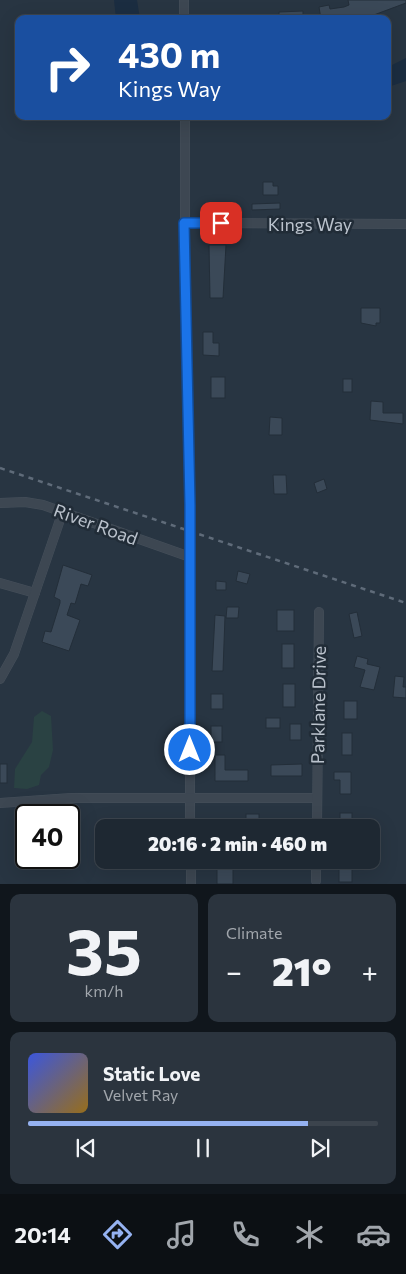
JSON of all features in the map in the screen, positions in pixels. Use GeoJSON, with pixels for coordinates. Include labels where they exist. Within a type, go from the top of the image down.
{"type":"FeatureCollection","features":[{"type":"Feature","properties":{"kind":"street"},"geometry":{"type":"LineString","coordinates":[[184,0],[184,15]]}},
{"type":"Feature","properties":{"kind":"street"},"geometry":{"type":"LineString","coordinates":[[185,120],[184,223],[190,557],[190,819]]}},
{"type":"Feature","properties":{"kind":"street","name":"Kings Way"},"geometry":{"type":"LineString","coordinates":[[184,223],[406,224]]}},
{"type":"Feature","properties":{"kind":"street","name":"River Road"},"geometry":{"type":"LineString","coordinates":[[0,503],[25,502],[63,511],[190,557]]}},
{"type":"Feature","properties":{"kind":"street"},"geometry":{"type":"LineString","coordinates":[[0,679],[11,662],[63,511]]}},
{"type":"Feature","properties":{"kind":"street"},"geometry":{"type":"LineString","coordinates":[[0,584],[35,593]]}},
{"type":"Feature","properties":{"kind":"street","name":"Parklane Drive"},"geometry":{"type":"LineString","coordinates":[[316,819],[318,612]]}},
{"type":"Feature","properties":{"kind":"street"},"geometry":{"type":"LineString","coordinates":[[0,803],[65,798],[317,798]]}},
{"type":"Feature","properties":{"kind":"street"},"geometry":{"type":"LineString","coordinates":[[190,869],[191,884]]}},
{"type":"Feature","properties":{"kind":"street"},"geometry":{"type":"LineString","coordinates":[[316,869],[316,881]]}},
{"type":"Feature","properties":{"kind":"green space"},"geometry":{"type":"Polygon","coordinates":[[[42,711],[51,716],[53,750],[49,767],[41,775],[39,785],[27,789],[14,788],[15,769],[32,742],[34,717],[42,711]]]}},
{"type":"Feature","properties":{"kind":"water"},"geometry":{"type":"Polygon","coordinates":[[[114,0],[137,0],[139,15],[116,15],[114,0]]]}},
{"type":"Feature","properties":{"kind":"water"},"geometry":{"type":"Polygon","coordinates":[[[406,58],[406,81],[391,86],[391,66],[406,58]]]}},
{"type":"Feature","properties":{"kind":"building"},"geometry":{"type":"Polygon","coordinates":[[[348,0],[406,0],[406,3],[374,15],[320,15],[319,7],[329,5],[330,9],[349,5],[348,0]]]}},
{"type":"Feature","properties":{"kind":"building"},"geometry":{"type":"Polygon","coordinates":[[[303,11],[303,15],[279,15],[279,12],[303,11]]]}},
{"type":"Feature","properties":{"kind":"building"},"geometry":{"type":"Polygon","coordinates":[[[263,182],[273,182],[273,186],[278,186],[278,195],[263,195],[263,182]]]}},
{"type":"Feature","properties":{"kind":"building"},"geometry":{"type":"Polygon","coordinates":[[[280,203],[280,209],[252,210],[252,204],[280,203]]]}},
{"type":"Feature","properties":{"kind":"building"},"geometry":{"type":"Polygon","coordinates":[[[209,245],[226,245],[223,298],[210,298],[209,245]]]}},
{"type":"Feature","properties":{"kind":"building"},"geometry":{"type":"Polygon","coordinates":[[[361,308],[380,308],[380,323],[376,323],[376,326],[361,323],[361,308]]]}},
{"type":"Feature","properties":{"kind":"building"},"geometry":{"type":"Polygon","coordinates":[[[203,332],[213,332],[213,343],[219,343],[219,356],[203,355],[203,332]]]}},
{"type":"Feature","properties":{"kind":"building"},"geometry":{"type":"Polygon","coordinates":[[[211,377],[225,377],[225,398],[211,398],[211,377]]]}},
{"type":"Feature","properties":{"kind":"building"},"geometry":{"type":"Polygon","coordinates":[[[343,379],[352,379],[352,392],[343,392],[343,379]]]}},
{"type":"Feature","properties":{"kind":"building"},"geometry":{"type":"Polygon","coordinates":[[[371,401],[383,402],[383,413],[403,413],[403,424],[370,420],[371,401]]]}},
{"type":"Feature","properties":{"kind":"building"},"geometry":{"type":"Polygon","coordinates":[[[270,417],[282,418],[282,435],[269,435],[270,417]]]}},
{"type":"Feature","properties":{"kind":"building"},"geometry":{"type":"Polygon","coordinates":[[[273,475],[286,475],[287,494],[274,494],[273,475]]]}},
{"type":"Feature","properties":{"kind":"building"},"geometry":{"type":"Polygon","coordinates":[[[324,479],[327,489],[317,493],[314,483],[324,479]]]}},
{"type":"Feature","properties":{"kind":"building"},"geometry":{"type":"Polygon","coordinates":[[[63,565],[92,575],[88,586],[81,584],[75,604],[71,603],[67,615],[80,620],[69,651],[42,642],[45,631],[51,632],[60,603],[60,600],[54,597],[63,565]]]}},
{"type":"Feature","properties":{"kind":"building"},"geometry":{"type":"Polygon","coordinates":[[[238,571],[250,574],[247,584],[236,581],[238,571]]]}},
{"type":"Feature","properties":{"kind":"building"},"geometry":{"type":"Polygon","coordinates":[[[216,581],[226,582],[226,590],[216,590],[216,581]]]}},
{"type":"Feature","properties":{"kind":"building"},"geometry":{"type":"Polygon","coordinates":[[[227,607],[239,607],[238,618],[226,618],[227,607]]]}},
{"type":"Feature","properties":{"kind":"building"},"geometry":{"type":"Polygon","coordinates":[[[277,610],[294,610],[294,631],[277,631],[277,610]]]}},
{"type":"Feature","properties":{"kind":"building"},"geometry":{"type":"Polygon","coordinates":[[[357,612],[362,636],[354,638],[349,614],[357,612]]]}},
{"type":"Feature","properties":{"kind":"building"},"geometry":{"type":"Polygon","coordinates":[[[215,615],[225,616],[223,671],[212,671],[215,615]]]}},
{"type":"Feature","properties":{"kind":"building"},"geometry":{"type":"Polygon","coordinates":[[[282,644],[294,644],[294,668],[282,668],[282,644]]]}},
{"type":"Feature","properties":{"kind":"building"},"geometry":{"type":"Polygon","coordinates":[[[357,656],[368,659],[367,664],[380,667],[374,690],[360,687],[365,670],[354,667],[357,656]]]}},
{"type":"Feature","properties":{"kind":"building"},"geometry":{"type":"Polygon","coordinates":[[[395,676],[404,677],[403,687],[406,687],[406,698],[393,697],[395,676]]]}},
{"type":"Feature","properties":{"kind":"building"},"geometry":{"type":"Polygon","coordinates":[[[283,684],[295,684],[295,707],[283,707],[283,684]]]}},
{"type":"Feature","properties":{"kind":"building"},"geometry":{"type":"Polygon","coordinates":[[[211,694],[223,694],[223,709],[211,709],[211,694]]]}},
{"type":"Feature","properties":{"kind":"building"},"geometry":{"type":"Polygon","coordinates":[[[344,701],[357,701],[357,719],[344,719],[344,701]]]}},
{"type":"Feature","properties":{"kind":"building"},"geometry":{"type":"Polygon","coordinates":[[[266,718],[280,718],[280,728],[266,728],[266,718]]]}},
{"type":"Feature","properties":{"kind":"building"},"geometry":{"type":"Polygon","coordinates":[[[290,724],[301,724],[301,740],[290,740],[290,724]]]}},
{"type":"Feature","properties":{"kind":"building"},"geometry":{"type":"Polygon","coordinates":[[[211,726],[222,726],[222,742],[211,742],[211,726]]]}},
{"type":"Feature","properties":{"kind":"building"},"geometry":{"type":"Polygon","coordinates":[[[342,733],[352,733],[352,755],[342,755],[342,733]]]}},
{"type":"Feature","properties":{"kind":"building"},"geometry":{"type":"Polygon","coordinates":[[[215,755],[225,755],[225,770],[248,770],[248,781],[215,781],[215,755]]]}},
{"type":"Feature","properties":{"kind":"building"},"geometry":{"type":"Polygon","coordinates":[[[0,764],[7,764],[7,783],[0,783],[0,764]]]}},
{"type":"Feature","properties":{"kind":"building"},"geometry":{"type":"Polygon","coordinates":[[[302,764],[302,776],[271,776],[271,765],[302,764]]]}},
{"type":"Feature","properties":{"kind":"building"},"geometry":{"type":"Polygon","coordinates":[[[334,772],[351,772],[351,794],[340,794],[340,780],[334,780],[334,772]]]}},
{"type":"Feature","properties":{"kind":"building"},"geometry":{"type":"Polygon","coordinates":[[[340,813],[352,813],[352,819],[340,819],[340,813]]]}},
{"type":"Feature","properties":{"kind":"building"},"geometry":{"type":"Polygon","coordinates":[[[246,814],[259,814],[259,819],[246,819],[246,814]]]}},
{"type":"Feature","properties":{"kind":"building"},"geometry":{"type":"Polygon","coordinates":[[[217,869],[233,869],[233,884],[217,884],[217,869]]]}},
{"type":"Feature","properties":{"kind":"building"},"geometry":{"type":"Polygon","coordinates":[[[339,869],[352,869],[352,882],[339,882],[339,869]]]}},
{"type":"Feature","properties":{"kind":"railway"},"geometry":{"type":"LineString","coordinates":[[0,468],[406,603]]}},
{"type":"Feature","properties":{"kind":"route"},"geometry":{"type":"LineString","coordinates":[[190,750],[189,412],[184,223],[221,223]]}}]}
